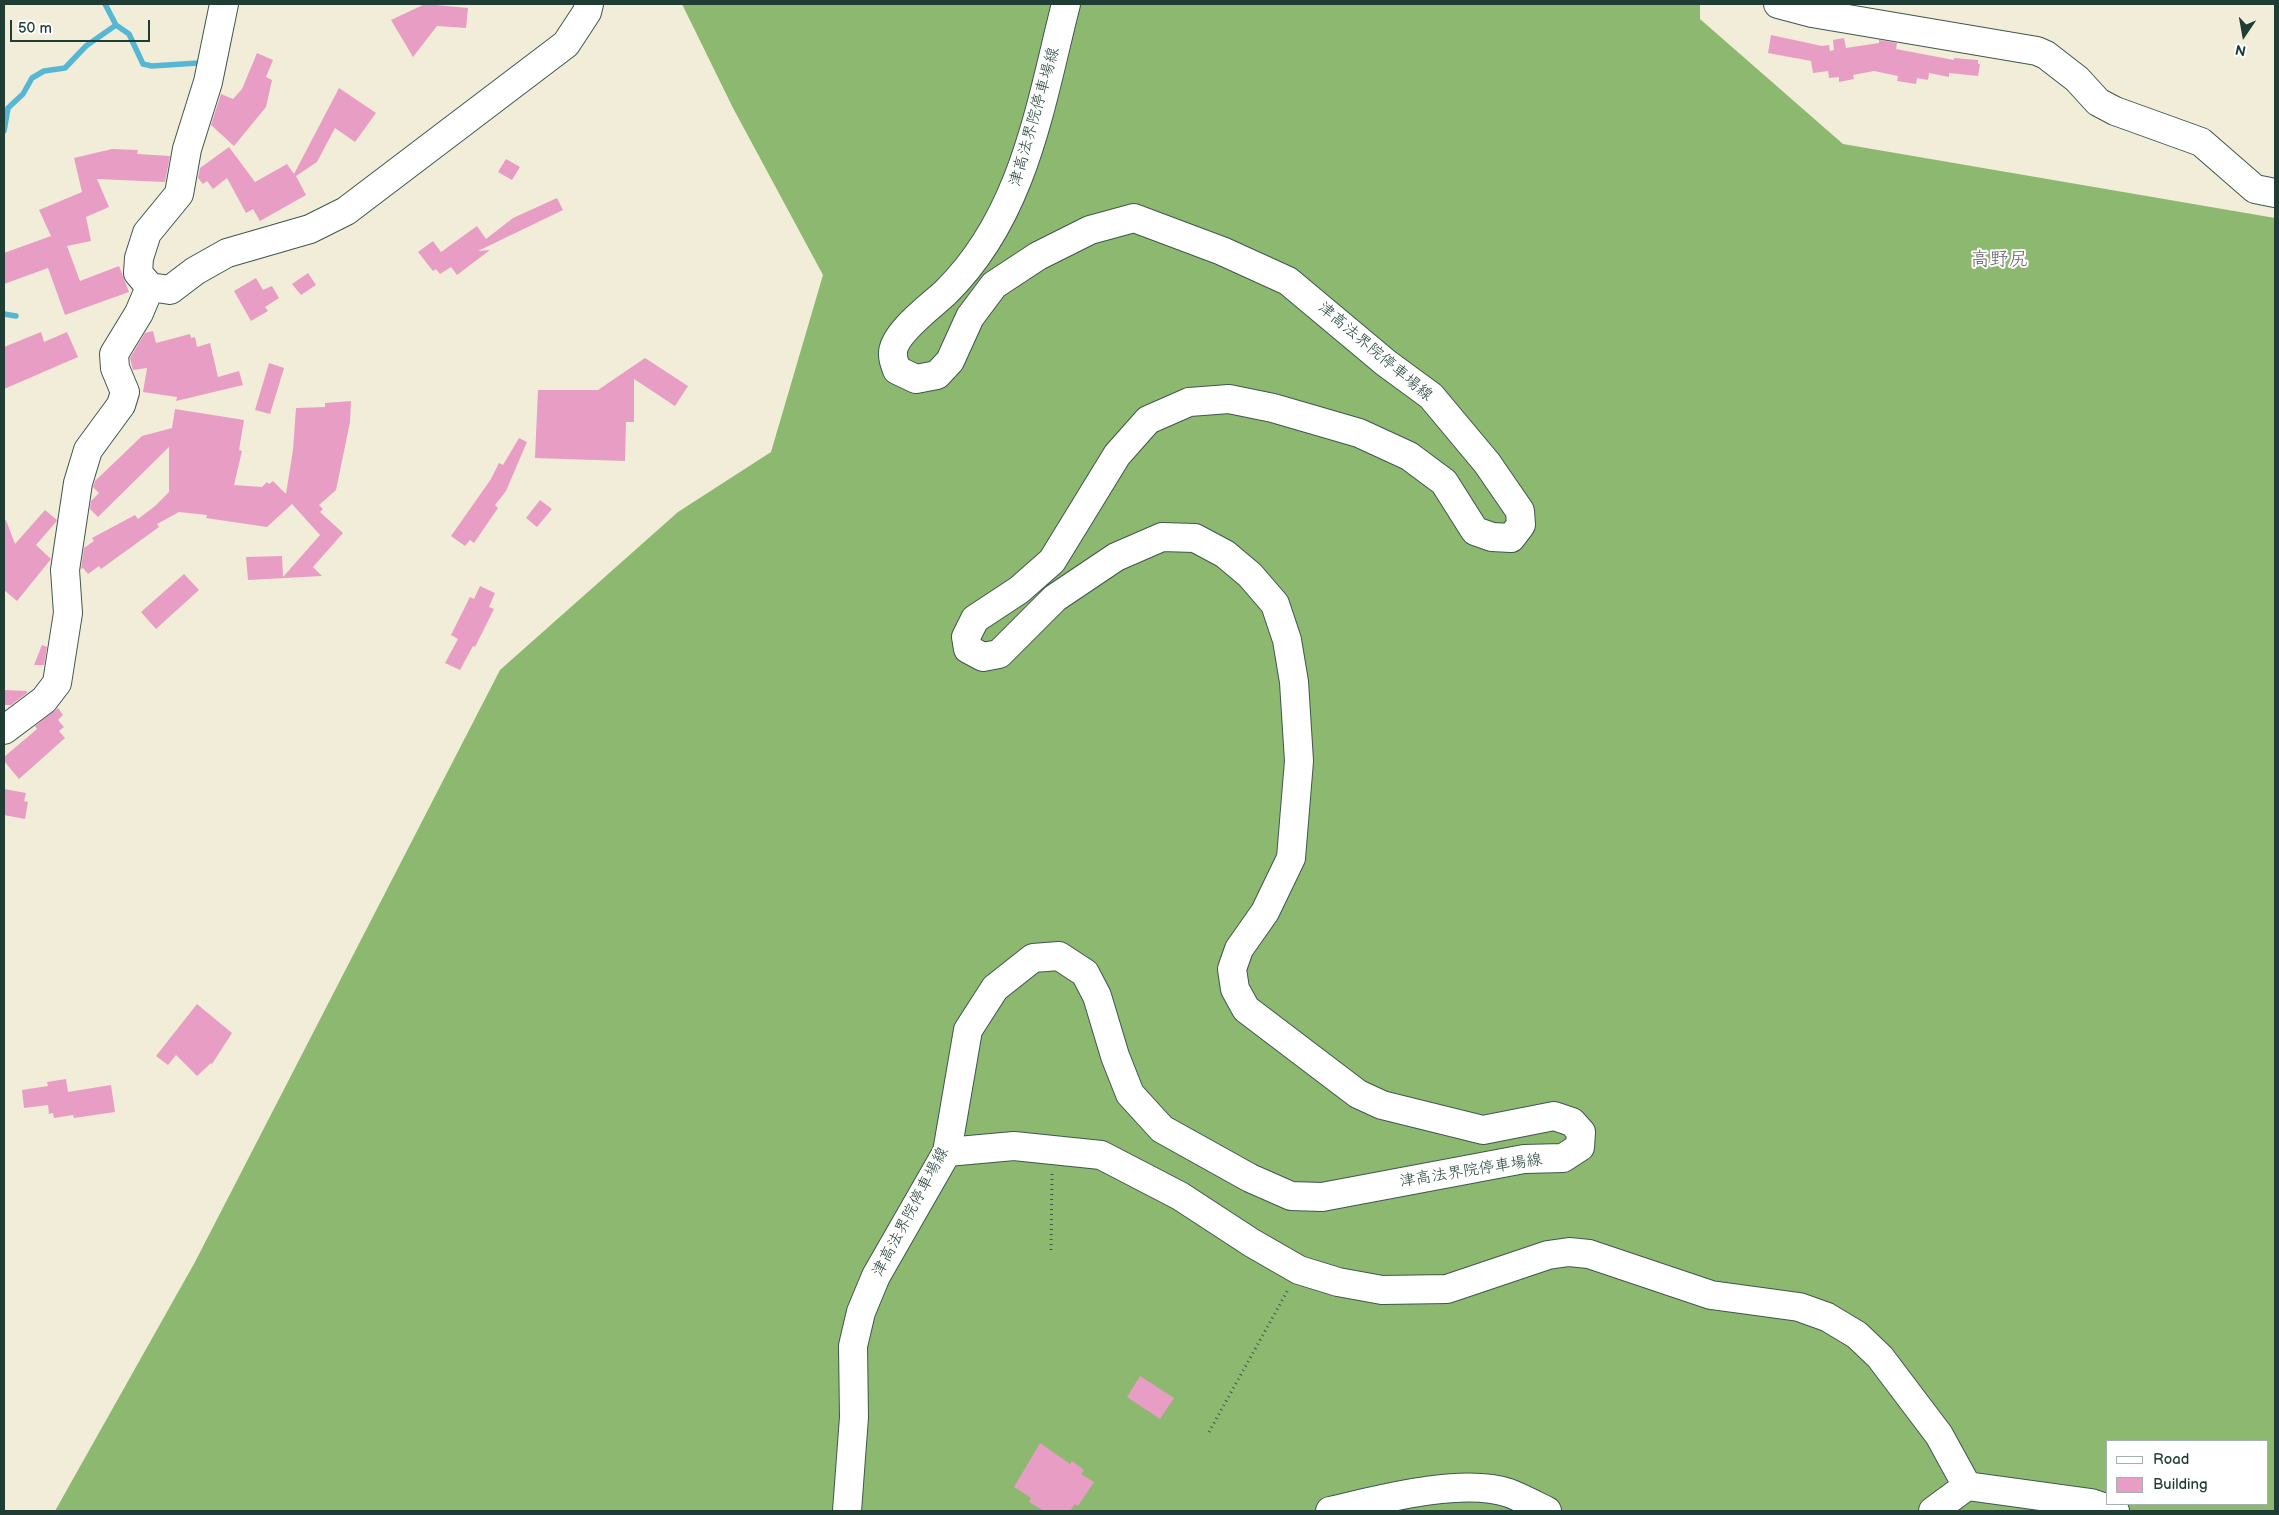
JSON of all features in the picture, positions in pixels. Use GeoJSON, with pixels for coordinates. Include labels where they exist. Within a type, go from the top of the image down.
{"type":"FeatureCollection","features":[{"type":"Feature","properties":{"kind":"main road"},"geometry":{"type":"LineString","coordinates":[[224,4],[208,82],[186,149],[179,194],[147,232],[139,258],[138,273],[150,287],[170,290],[195,271],[226,254],[310,228],[346,210],[566,44],[587,12],[589,4]]}},
{"type":"Feature","properties":{"kind":"main road","name":"津高法界院停車場線"},"geometry":{"type":"LineString","coordinates":[[847,1511],[854,1417],[853,1346],[861,1312],[876,1276],[947,1152],[968,1030],[995,988],[1033,958],[1059,956],[1086,972],[1097,996],[1115,1056],[1130,1094],[1162,1129],[1250,1178],[1291,1196],[1322,1197],[1524,1159],[1563,1158],[1580,1147],[1581,1132],[1572,1122],[1554,1116],[1483,1130],[1382,1105],[1358,1094],[1246,1009],[1235,989],[1232,969],[1239,949],[1264,912],[1291,858],[1299,761],[1294,682],[1287,640],[1275,604],[1250,575],[1225,554],[1195,538],[1162,537],[1116,557],[1055,598],[999,654],[983,657],[968,649],[966,637],[976,619],[1019,590],[1052,561],[1117,454],[1148,420],[1189,402],[1229,399],[1273,408],[1359,433],[1409,456],[1444,482],[1475,530],[1492,537],[1511,538],[1521,525],[1520,511],[1487,463],[1431,396],[1386,362],[1288,281],[1214,247],[1134,218],[1090,230],[1038,256],[994,285],[970,317],[950,361],[937,375],[916,379],[897,370],[892,354],[900,335],[947,290],[982,250],[1006,209],[1024,167],[1066,4]]}},
{"type":"Feature","properties":{"kind":"main road"},"geometry":{"type":"LineString","coordinates":[[1778,4],[1812,13],[2037,51],[2046,55],[2077,79],[2098,102],[2115,111],[2201,142],[2255,189],[2275,193]]}},
{"type":"Feature","properties":{"kind":"main road"},"geometry":{"type":"LineString","coordinates":[[4,730],[44,700],[57,683],[68,613],[65,570],[78,483],[88,450],[122,405],[125,392],[115,368],[114,354],[140,313],[150,287]]}},
{"type":"Feature","properties":{"kind":"main road"},"geometry":{"type":"LineString","coordinates":[[947,1152],[1014,1146],[1101,1155],[1180,1196],[1252,1243],[1299,1270],[1338,1282],[1382,1290],[1447,1289],[1548,1255],[1569,1252],[1588,1254],[1711,1295],[1799,1307],[1827,1317],[1858,1335],[1880,1357],[1939,1435],[1967,1486]]}},
{"type":"Feature","properties":{"kind":"main road"},"geometry":{"type":"LineString","coordinates":[[1933,1511],[1967,1486],[2091,1503],[2115,1511]]}},
{"type":"Feature","properties":{"kind":"main road"},"geometry":{"type":"LineString","coordinates":[[1330,1511],[1401,1495],[1469,1488],[1508,1493],[1548,1511]]}},
{"type":"Feature","properties":{"kind":"path"},"geometry":{"type":"LineString","coordinates":[[1051,1250],[1052,1149]]}},
{"type":"Feature","properties":{"kind":"path"},"geometry":{"type":"LineString","coordinates":[[1209,1432],[1299,1270]]}},
{"type":"Feature","properties":{"kind":"green space"},"geometry":{"type":"Polygon","coordinates":[[[682,4],[1700,4],[1700,19],[1843,144],[2275,218],[2275,1511],[55,1511],[195,1262],[500,670],[678,512],[771,452],[823,275],[733,108],[682,4]]]}},
{"type":"Feature","properties":{"kind":"building"},"geometry":{"type":"Polygon","coordinates":[[[425,4],[468,8],[466,28],[437,26],[413,57],[391,20],[425,4]]]}},
{"type":"Feature","properties":{"kind":"building"},"geometry":{"type":"Polygon","coordinates":[[[1771,35],[1822,46],[1829,45],[1830,51],[1834,50],[1833,40],[1844,38],[1846,48],[1879,43],[1879,40],[1897,43],[1896,49],[1954,60],[1954,58],[1978,60],[1978,64],[1980,64],[1978,76],[1949,73],[1949,77],[1929,73],[1928,80],[1917,78],[1916,84],[1897,81],[1898,76],[1874,71],[1853,75],[1854,79],[1839,82],[1839,77],[1829,78],[1828,71],[1813,73],[1811,61],[1768,53],[1771,35]]]}},
{"type":"Feature","properties":{"kind":"building"},"geometry":{"type":"Polygon","coordinates":[[[257,53],[273,60],[266,77],[272,80],[266,107],[234,146],[211,125],[221,94],[233,99],[242,89],[257,53]]]}},
{"type":"Feature","properties":{"kind":"building"},"geometry":{"type":"Polygon","coordinates":[[[339,88],[376,113],[355,142],[335,128],[317,162],[296,176],[306,195],[260,221],[253,209],[246,213],[227,178],[213,189],[207,181],[203,184],[198,178],[200,168],[229,147],[255,182],[287,164],[294,174],[339,88]]]}},
{"type":"Feature","properties":{"kind":"building"},"geometry":{"type":"Polygon","coordinates":[[[112,149],[138,150],[137,154],[170,156],[165,182],[97,179],[109,207],[86,217],[91,241],[67,246],[80,281],[119,266],[129,292],[65,315],[48,268],[4,284],[4,253],[51,236],[39,210],[82,192],[74,158],[112,149]]]}},
{"type":"Feature","properties":{"kind":"building"},"geometry":{"type":"Polygon","coordinates":[[[506,159],[520,167],[512,180],[498,172],[506,159]]]}},
{"type":"Feature","properties":{"kind":"building"},"geometry":{"type":"Polygon","coordinates":[[[557,198],[563,210],[478,251],[490,250],[457,275],[451,267],[440,274],[436,269],[433,271],[418,252],[433,241],[441,252],[477,226],[486,239],[513,218],[557,198]]]}},
{"type":"Feature","properties":{"kind":"building"},"geometry":{"type":"Polygon","coordinates":[[[308,273],[316,285],[301,295],[292,284],[308,273]]]}},
{"type":"Feature","properties":{"kind":"building"},"geometry":{"type":"Polygon","coordinates":[[[256,278],[263,290],[272,286],[279,298],[265,307],[268,311],[251,321],[234,291],[256,278]]]}},
{"type":"Feature","properties":{"kind":"building"},"geometry":{"type":"Polygon","coordinates":[[[153,331],[156,343],[190,334],[191,338],[195,337],[197,347],[210,343],[218,377],[239,371],[243,385],[176,401],[177,397],[143,392],[147,368],[133,370],[130,358],[145,333],[153,331]]]}},
{"type":"Feature","properties":{"kind":"building"},"geometry":{"type":"Polygon","coordinates":[[[41,332],[44,342],[67,332],[78,357],[4,389],[4,347],[41,332]]]}},
{"type":"Feature","properties":{"kind":"building"},"geometry":{"type":"Polygon","coordinates":[[[645,358],[688,386],[675,406],[634,379],[634,422],[626,422],[625,461],[535,458],[538,390],[598,390],[645,358]]]}},
{"type":"Feature","properties":{"kind":"building"},"geometry":{"type":"Polygon","coordinates":[[[269,363],[284,368],[270,414],[255,410],[269,363]]]}},
{"type":"Feature","properties":{"kind":"building"},"geometry":{"type":"Polygon","coordinates":[[[351,401],[350,422],[336,490],[319,505],[323,509],[320,512],[343,533],[313,567],[322,576],[248,580],[246,557],[282,556],[283,577],[320,535],[292,504],[267,527],[206,518],[207,515],[179,512],[157,524],[159,527],[101,569],[99,566],[88,574],[83,568],[81,569],[84,548],[94,541],[92,538],[135,515],[138,519],[169,492],[169,447],[98,517],[90,509],[91,501],[99,493],[93,487],[95,481],[142,436],[172,428],[175,409],[244,420],[239,450],[242,451],[234,485],[262,487],[267,482],[269,484],[273,481],[286,494],[293,450],[296,408],[325,407],[325,403],[351,401]]]}},
{"type":"Feature","properties":{"kind":"building"},"geometry":{"type":"Polygon","coordinates":[[[519,438],[527,442],[506,491],[495,505],[498,508],[474,543],[470,540],[465,546],[451,536],[491,479],[499,463],[503,465],[519,438]]]}},
{"type":"Feature","properties":{"kind":"building"},"geometry":{"type":"Polygon","coordinates":[[[540,500],[552,509],[537,527],[526,518],[540,500]]]}},
{"type":"Feature","properties":{"kind":"building"},"geometry":{"type":"Polygon","coordinates":[[[45,510],[57,520],[36,545],[51,559],[17,601],[4,590],[4,521],[6,520],[15,544],[45,510]]]}},
{"type":"Feature","properties":{"kind":"building"},"geometry":{"type":"Polygon","coordinates":[[[184,574],[199,590],[156,629],[141,612],[184,574]]]}},
{"type":"Feature","properties":{"kind":"building"},"geometry":{"type":"Polygon","coordinates":[[[480,586],[495,593],[489,607],[494,609],[475,647],[473,646],[460,670],[445,663],[458,639],[451,635],[470,597],[474,599],[480,586]]]}},
{"type":"Feature","properties":{"kind":"building"},"geometry":{"type":"Polygon","coordinates":[[[42,645],[47,647],[44,665],[34,665],[42,645]]]}},
{"type":"Feature","properties":{"kind":"building"},"geometry":{"type":"Polygon","coordinates":[[[4,690],[27,691],[27,693],[11,705],[4,705],[4,690]]]}},
{"type":"Feature","properties":{"kind":"building"},"geometry":{"type":"Polygon","coordinates":[[[58,708],[63,715],[58,720],[64,727],[59,731],[65,738],[19,779],[4,761],[4,757],[37,729],[35,726],[58,708]]]}},
{"type":"Feature","properties":{"kind":"building"},"geometry":{"type":"Polygon","coordinates":[[[4,789],[26,793],[24,801],[28,802],[25,819],[4,815],[4,789]]]}},
{"type":"Feature","properties":{"kind":"building"},"geometry":{"type":"Polygon","coordinates":[[[197,1004],[232,1033],[212,1064],[197,1076],[176,1055],[168,1065],[156,1056],[197,1004]]]}},
{"type":"Feature","properties":{"kind":"building"},"geometry":{"type":"Polygon","coordinates":[[[66,1079],[68,1092],[111,1085],[115,1112],[74,1118],[73,1115],[54,1118],[53,1113],[49,1114],[48,1105],[24,1108],[22,1090],[48,1086],[47,1082],[66,1079]]]}},
{"type":"Feature","properties":{"kind":"building"},"geometry":{"type":"Polygon","coordinates":[[[1140,1376],[1174,1398],[1160,1419],[1127,1397],[1140,1376]]]}},
{"type":"Feature","properties":{"kind":"building"},"geometry":{"type":"Polygon","coordinates":[[[1040,1443],[1070,1464],[1072,1461],[1084,1470],[1081,1474],[1094,1482],[1078,1506],[1075,1504],[1070,1511],[1044,1511],[1029,1502],[1031,1498],[1014,1487],[1040,1443]]]}},
{"type":"Feature","properties":{"kind":"waterway"},"geometry":{"type":"LineString","coordinates":[[4,131],[8,108],[23,94],[32,78],[44,71],[65,68],[86,46],[116,25],[105,4]]}},
{"type":"Feature","properties":{"kind":"waterway"},"geometry":{"type":"LineString","coordinates":[[116,25],[129,34],[143,64],[152,66],[198,63]]}},
{"type":"Feature","properties":{"kind":"waterway"},"geometry":{"type":"LineString","coordinates":[[4,314],[16,316]]}},
{"type":"Feature","properties":{"kind":"district","name":"高野尻"},"geometry":{"type":"Point","coordinates":[1999,260]}}]}
